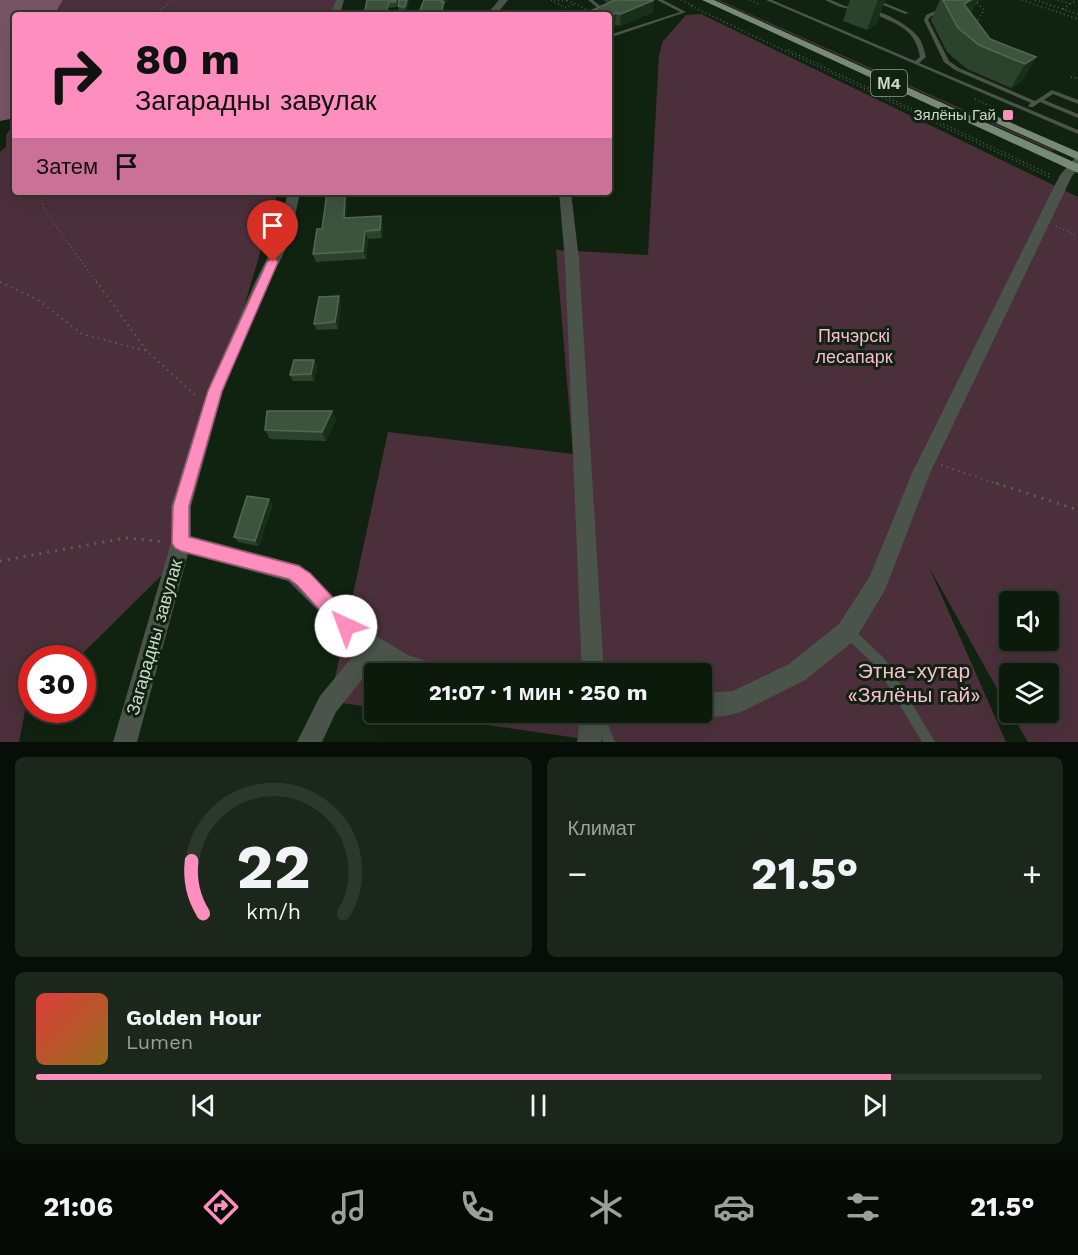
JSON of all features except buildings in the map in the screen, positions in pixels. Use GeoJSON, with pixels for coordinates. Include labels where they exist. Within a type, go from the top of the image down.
{"type":"FeatureCollection","features":[{"type":"Feature","properties":{"kind":"main road","name":"М4"},"geometry":{"type":"LineString","coordinates":[[707,0],[1072,169]]}},
{"type":"Feature","properties":{"kind":"main road","name":"М4"},"geometry":{"type":"LineString","coordinates":[[728,0],[1072,169]]}},
{"type":"Feature","properties":{"kind":"street"},"geometry":{"type":"LineString","coordinates":[[494,12],[504,0]]}},
{"type":"Feature","properties":{"kind":"street"},"geometry":{"type":"LineString","coordinates":[[712,704],[735,703],[797,672],[847,632],[878,583],[928,461],[1043,222],[1072,169]]}},
{"type":"Feature","properties":{"kind":"street","name":"Загарадны завулак"},"geometry":{"type":"LineString","coordinates":[[125,742],[181,543],[181,506],[212,401],[262,282],[283,241],[293,195]]}},
{"type":"Feature","properties":{"kind":"street"},"geometry":{"type":"LineString","coordinates":[[565,195],[572,260],[592,663]]}},
{"type":"Feature","properties":{"kind":"street"},"geometry":{"type":"LineString","coordinates":[[181,543],[293,572],[303,579],[346,626],[373,650],[402,663]]}},
{"type":"Feature","properties":{"kind":"street"},"geometry":{"type":"LineString","coordinates":[[309,742],[328,704],[373,650]]}},
{"type":"Feature","properties":{"kind":"street"},"geometry":{"type":"LineString","coordinates":[[589,742],[593,723]]}},
{"type":"Feature","properties":{"kind":"lane"},"geometry":{"type":"LineString","coordinates":[[590,0],[603,10],[599,12]]}},
{"type":"Feature","properties":{"kind":"lane"},"geometry":{"type":"LineString","coordinates":[[612,36],[684,12],[659,0]]}},
{"type":"Feature","properties":{"kind":"lane"},"geometry":{"type":"LineString","coordinates":[[768,0],[1078,132]]}},
{"type":"Feature","properties":{"kind":"lane"},"geometry":{"type":"LineString","coordinates":[[827,0],[844,7],[868,10],[908,27],[922,50],[923,57],[916,63]]}},
{"type":"Feature","properties":{"kind":"lane"},"geometry":{"type":"LineString","coordinates":[[873,0],[907,13]]}},
{"type":"Feature","properties":{"kind":"lane"},"geometry":{"type":"LineString","coordinates":[[944,9],[928,16],[926,20],[947,63],[1037,102],[1078,116]]}},
{"type":"Feature","properties":{"kind":"lane"},"geometry":{"type":"LineString","coordinates":[[1026,110],[1052,92],[1078,102]]}},
{"type":"Feature","properties":{"kind":"lane"},"geometry":{"type":"LineString","coordinates":[[847,632],[881,663],[929,742]]}},
{"type":"Feature","properties":{"kind":"lane"},"geometry":{"type":"LineString","coordinates":[[600,723],[609,742]]}},
{"type":"Feature","properties":{"kind":"path"},"geometry":{"type":"LineString","coordinates":[[158,12],[173,0]]}},
{"type":"Feature","properties":{"kind":"path"},"geometry":{"type":"LineString","coordinates":[[551,0],[566,8],[575,4]]}},
{"type":"Feature","properties":{"kind":"path"},"geometry":{"type":"LineString","coordinates":[[555,0],[568,0],[589,12]]}},
{"type":"Feature","properties":{"kind":"path"},"geometry":{"type":"LineString","coordinates":[[678,0],[1072,169]]}},
{"type":"Feature","properties":{"kind":"path"},"geometry":{"type":"LineString","coordinates":[[683,0],[1072,169]]}},
{"type":"Feature","properties":{"kind":"path"},"geometry":{"type":"LineString","coordinates":[[975,23],[984,10],[976,2],[981,0]]}},
{"type":"Feature","properties":{"kind":"path"},"geometry":{"type":"LineString","coordinates":[[1022,0],[1078,19]]}},
{"type":"Feature","properties":{"kind":"path"},"geometry":{"type":"LineString","coordinates":[[1036,0],[1078,14]]}},
{"type":"Feature","properties":{"kind":"path"},"geometry":{"type":"LineString","coordinates":[[1058,0],[1070,4]]}},
{"type":"Feature","properties":{"kind":"path"},"geometry":{"type":"LineString","coordinates":[[1063,9],[1077,0]]}},
{"type":"Feature","properties":{"kind":"path"},"geometry":{"type":"LineString","coordinates":[[1071,77],[1078,78]]}},
{"type":"Feature","properties":{"kind":"path"},"geometry":{"type":"LineString","coordinates":[[40,195],[44,209],[147,351],[201,400],[212,401]]}},
{"type":"Feature","properties":{"kind":"path"},"geometry":{"type":"LineString","coordinates":[[1043,222],[1078,236]]}},
{"type":"Feature","properties":{"kind":"path"},"geometry":{"type":"LineString","coordinates":[[0,282],[38,300],[82,334],[147,351]]}},
{"type":"Feature","properties":{"kind":"path"},"geometry":{"type":"LineString","coordinates":[[928,461],[1078,510]]}},
{"type":"Feature","properties":{"kind":"path"},"geometry":{"type":"LineString","coordinates":[[0,561],[126,538],[181,543]]}},
{"type":"Feature","properties":{"kind":"green space"},"geometry":{"type":"Polygon","coordinates":[[[63,0],[336,0],[332,12],[56,12],[63,0]]]}},
{"type":"Feature","properties":{"kind":"green space"},"geometry":{"type":"Polygon","coordinates":[[[716,0],[719,0],[1054,150],[1052,151],[716,0]]]}},
{"type":"Feature","properties":{"kind":"green space","name":"Пячэрскі лесапарк"},"geometry":{"type":"Polygon","coordinates":[[[701,14],[1078,197],[1078,742],[1028,742],[1017,723],[1059,723],[1059,663],[999,663],[999,692],[929,567],[1006,742],[605,742],[474,723],[712,723],[712,663],[364,663],[364,706],[330,701],[388,432],[573,454],[556,250],[648,255],[659,55],[663,41],[686,15],[701,14]]]}},
{"type":"Feature","properties":{"kind":"green space"},"geometry":{"type":"Polygon","coordinates":[[[12,126],[12,195],[277,195],[166,571],[91,645],[18,645],[18,723],[23,723],[19,742],[0,742],[0,152],[6,147],[6,135],[12,126]]]}},
{"type":"Feature","properties":{"kind":"shaded area"},"geometry":{"type":"Polygon","coordinates":[[[0,0],[63,0],[56,12],[12,12],[12,119],[0,121],[0,0]]]}},
{"type":"Feature","properties":{"kind":"place","name":"Зялёны Гай"},"geometry":{"type":"Point","coordinates":[1008,115]}},
{"type":"Feature","properties":{"kind":"route"},"geometry":{"type":"LineString","coordinates":[[273,262],[262,282],[215,391],[181,506],[181,543],[293,572],[303,579],[346,626]]}},
{"type":"Feature","properties":{"kind":"park label","name":"Этна-хутар «Зялёны гай»"},"geometry":{"type":"Point","coordinates":[914,682]}}]}
